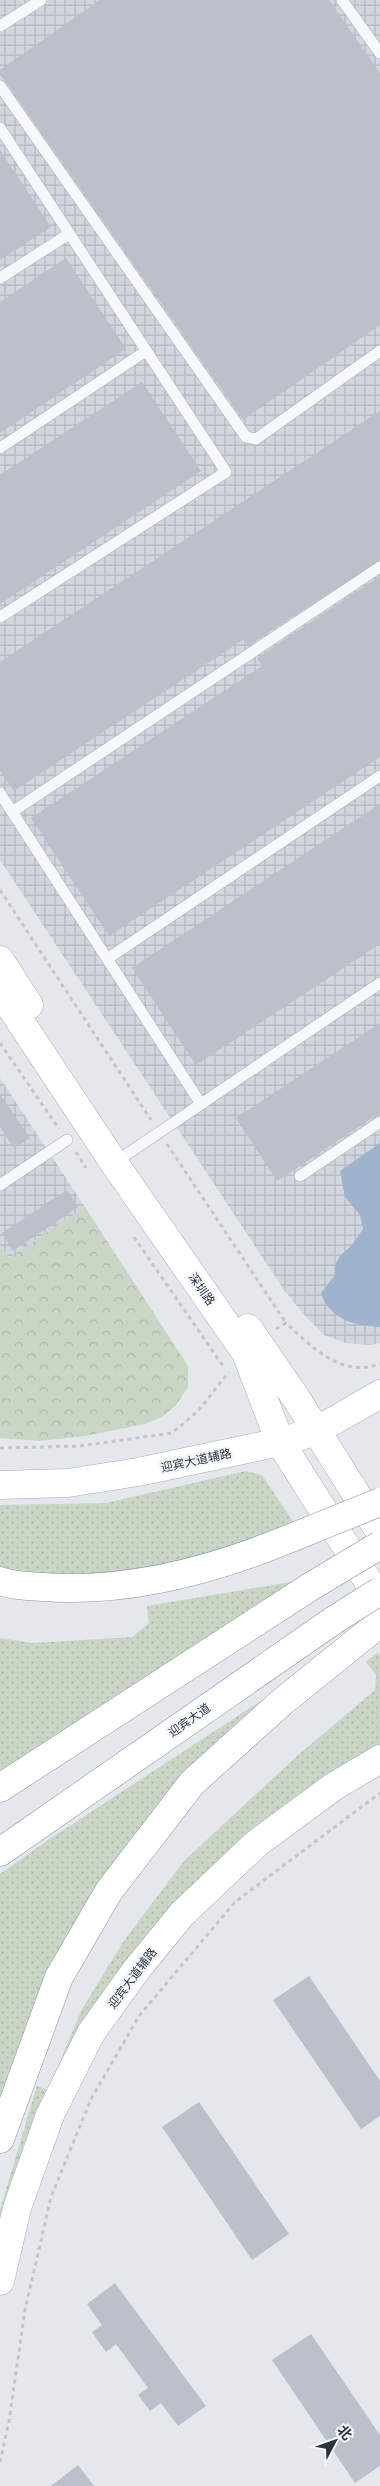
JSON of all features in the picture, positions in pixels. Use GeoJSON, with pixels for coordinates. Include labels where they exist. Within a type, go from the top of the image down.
{"type":"FeatureCollection","features":[{"type":"Feature","properties":{"kind":"main road","name":"深圳路"},"geometry":{"type":"LineString","coordinates":[[0,960],[120,1159]]}},
{"type":"Feature","properties":{"kind":"main road","name":"深圳路"},"geometry":{"type":"LineString","coordinates":[[0,991],[252,1347],[316,1431],[380,1532]]}},
{"type":"Feature","properties":{"kind":"main road","name":"深圳路"},"geometry":{"type":"LineString","coordinates":[[252,1347],[280,1442],[380,1600]]}},
{"type":"Feature","properties":{"kind":"main road","name":"迎宾大道辅路"},"geometry":{"type":"LineString","coordinates":[[0,1485],[68,1483],[138,1472],[280,1442],[316,1431],[380,1394]]}},
{"type":"Feature","properties":{"kind":"main road"},"geometry":{"type":"LineString","coordinates":[[0,1582],[73,1589],[140,1583],[248,1555],[380,1502]]}},
{"type":"Feature","properties":{"kind":"main road"},"geometry":{"type":"LineString","coordinates":[[0,1788],[310,1587],[380,1545]]}},
{"type":"Feature","properties":{"kind":"main road","name":"迎宾大道"},"geometry":{"type":"LineString","coordinates":[[0,1852],[334,1620],[380,1591]]}},
{"type":"Feature","properties":{"kind":"main road"},"geometry":{"type":"LineString","coordinates":[[0,2139],[58,1977],[109,1891],[192,1783],[282,1702],[380,1623]]}},
{"type":"Feature","properties":{"kind":"main road","name":"迎宾大道辅路"},"geometry":{"type":"LineString","coordinates":[[0,2282],[17,2208],[50,2114],[92,2033],[132,1977],[182,1914],[256,1844],[333,1787],[380,1758]]}},
{"type":"Feature","properties":{"kind":"lane"},"geometry":{"type":"LineString","coordinates":[[0,26],[41,0]]}},
{"type":"Feature","properties":{"kind":"lane"},"geometry":{"type":"LineString","coordinates":[[342,0],[380,53]]}},
{"type":"Feature","properties":{"kind":"lane"},"geometry":{"type":"LineString","coordinates":[[0,86],[246,437],[256,439],[380,351]]}},
{"type":"Feature","properties":{"kind":"lane"},"geometry":{"type":"LineString","coordinates":[[0,128],[226,472],[0,617]]}},
{"type":"Feature","properties":{"kind":"lane"},"geometry":{"type":"LineString","coordinates":[[0,278],[69,234]]}},
{"type":"Feature","properties":{"kind":"lane"},"geometry":{"type":"LineString","coordinates":[[0,448],[146,350]]}},
{"type":"Feature","properties":{"kind":"lane"},"geometry":{"type":"LineString","coordinates":[[12,812],[380,567]]}},
{"type":"Feature","properties":{"kind":"lane"},"geometry":{"type":"LineString","coordinates":[[107,959],[380,776]]}},
{"type":"Feature","properties":{"kind":"lane"},"geometry":{"type":"LineString","coordinates":[[0,793],[200,1104]]}},
{"type":"Feature","properties":{"kind":"lane"},"geometry":{"type":"LineString","coordinates":[[120,1159],[380,983]]}},
{"type":"Feature","properties":{"kind":"lane"},"geometry":{"type":"LineString","coordinates":[[300,1176],[380,1122]]}},
{"type":"Feature","properties":{"kind":"lane"},"geometry":{"type":"LineString","coordinates":[[0,1185],[67,1140]]}},
{"type":"Feature","properties":{"kind":"path"},"geometry":{"type":"LineString","coordinates":[[0,890],[286,1323],[321,1354],[345,1367],[370,1367],[380,1364]]}},
{"type":"Feature","properties":{"kind":"path"},"geometry":{"type":"LineString","coordinates":[[0,1448],[80,1446],[172,1432],[198,1411],[208,1396],[252,1347],[286,1323]]}},
{"type":"Feature","properties":{"kind":"path"},"geometry":{"type":"LineString","coordinates":[[0,2462],[9,2421],[25,2310],[51,2197],[91,2099],[139,2016],[235,1902],[380,1793]]}},
{"type":"Feature","properties":{"kind":"shaded area"},"geometry":{"type":"Polygon","coordinates":[[[0,0],[380,0],[380,1343],[369,1345],[346,1343],[324,1335],[284,1290],[0,860],[0,0]]]}},
{"type":"Feature","properties":{"kind":"shaded area"},"geometry":{"type":"Polygon","coordinates":[[[0,1078],[85,1207],[9,1258],[0,1245],[0,1078]]]}},
{"type":"Feature","properties":{"kind":"green space"},"geometry":{"type":"Polygon","coordinates":[[[85,1207],[188,1366],[188,1387],[176,1405],[162,1417],[145,1424],[85,1436],[40,1441],[0,1438],[0,1245],[9,1258],[85,1207]]]}},
{"type":"Feature","properties":{"kind":"green space"},"geometry":{"type":"Polygon","coordinates":[[[246,1471],[262,1475],[298,1529],[218,1558],[85,1583],[0,1575],[0,1505],[106,1503],[246,1471]]]}},
{"type":"Feature","properties":{"kind":"green space"},"geometry":{"type":"Polygon","coordinates":[[[297,1581],[0,1781],[0,1638],[32,1643],[132,1637],[149,1623],[147,1606],[297,1581]]]}},
{"type":"Feature","properties":{"kind":"green space"},"geometry":{"type":"Polygon","coordinates":[[[378,1652],[380,1655],[380,1748],[150,1936],[0,2241],[0,2210],[37,2086],[48,2090],[81,2011],[123,1942],[183,1862],[298,1755],[375,1690],[376,1675],[366,1662],[378,1652]]]}},
{"type":"Feature","properties":{"kind":"green space"},"geometry":{"type":"Polygon","coordinates":[[[302,1674],[112,1867],[40,1987],[0,2098],[0,1874],[48,1840],[302,1674]]]}},
{"type":"Feature","properties":{"kind":"water"},"geometry":{"type":"Polygon","coordinates":[[[380,1143],[380,1327],[352,1323],[337,1315],[330,1309],[321,1293],[335,1275],[335,1265],[340,1256],[352,1245],[363,1229],[360,1215],[345,1197],[340,1171],[380,1143]]]}},
{"type":"Feature","properties":{"kind":"building"},"geometry":{"type":"Polygon","coordinates":[[[100,0],[329,0],[380,73],[380,325],[243,420],[0,74],[0,70],[100,0]]]}},
{"type":"Feature","properties":{"kind":"building"},"geometry":{"type":"Polygon","coordinates":[[[0,150],[51,227],[0,260],[0,150]]]}},
{"type":"Feature","properties":{"kind":"building"},"geometry":{"type":"Polygon","coordinates":[[[66,258],[126,349],[0,433],[0,302],[66,258]]]}},
{"type":"Feature","properties":{"kind":"building"},"geometry":{"type":"Polygon","coordinates":[[[142,382],[201,471],[0,604],[0,475],[142,382]]]}},
{"type":"Feature","properties":{"kind":"building"},"geometry":{"type":"Polygon","coordinates":[[[380,411],[380,560],[248,646],[244,639],[14,791],[0,771],[0,662],[380,411]]]}},
{"type":"Feature","properties":{"kind":"building"},"geometry":{"type":"Polygon","coordinates":[[[380,576],[380,757],[109,936],[31,818],[262,666],[257,658],[380,576]]]}},
{"type":"Feature","properties":{"kind":"building"},"geometry":{"type":"Polygon","coordinates":[[[380,804],[380,944],[196,1065],[132,968],[380,804]]]}},
{"type":"Feature","properties":{"kind":"building"},"geometry":{"type":"Polygon","coordinates":[[[380,1023],[380,1113],[277,1181],[236,1118],[380,1023]]]}},
{"type":"Feature","properties":{"kind":"building"},"geometry":{"type":"Polygon","coordinates":[[[0,1094],[30,1138],[14,1148],[0,1127],[0,1094]]]}},
{"type":"Feature","properties":{"kind":"building"},"geometry":{"type":"Polygon","coordinates":[[[67,1190],[78,1207],[13,1251],[2,1233],[67,1190]]]}},
{"type":"Feature","properties":{"kind":"building"},"geometry":{"type":"Polygon","coordinates":[[[309,1976],[380,2081],[380,2116],[361,2129],[273,2000],[309,1976]]]}},
{"type":"Feature","properties":{"kind":"building"},"geometry":{"type":"Polygon","coordinates":[[[199,2102],[289,2234],[252,2260],[162,2127],[199,2102]]]}},
{"type":"Feature","properties":{"kind":"building"},"geometry":{"type":"Polygon","coordinates":[[[115,2283],[206,2406],[178,2426],[161,2403],[150,2411],[138,2395],[148,2388],[116,2344],[106,2352],[92,2332],[102,2325],[87,2304],[115,2283]]]}},
{"type":"Feature","properties":{"kind":"building"},"geometry":{"type":"Polygon","coordinates":[[[311,2334],[380,2435],[380,2466],[355,2483],[272,2360],[311,2334]]]}},
{"type":"Feature","properties":{"kind":"building"},"geometry":{"type":"Polygon","coordinates":[[[78,2465],[94,2486],[51,2486],[78,2465]]]}}]}
